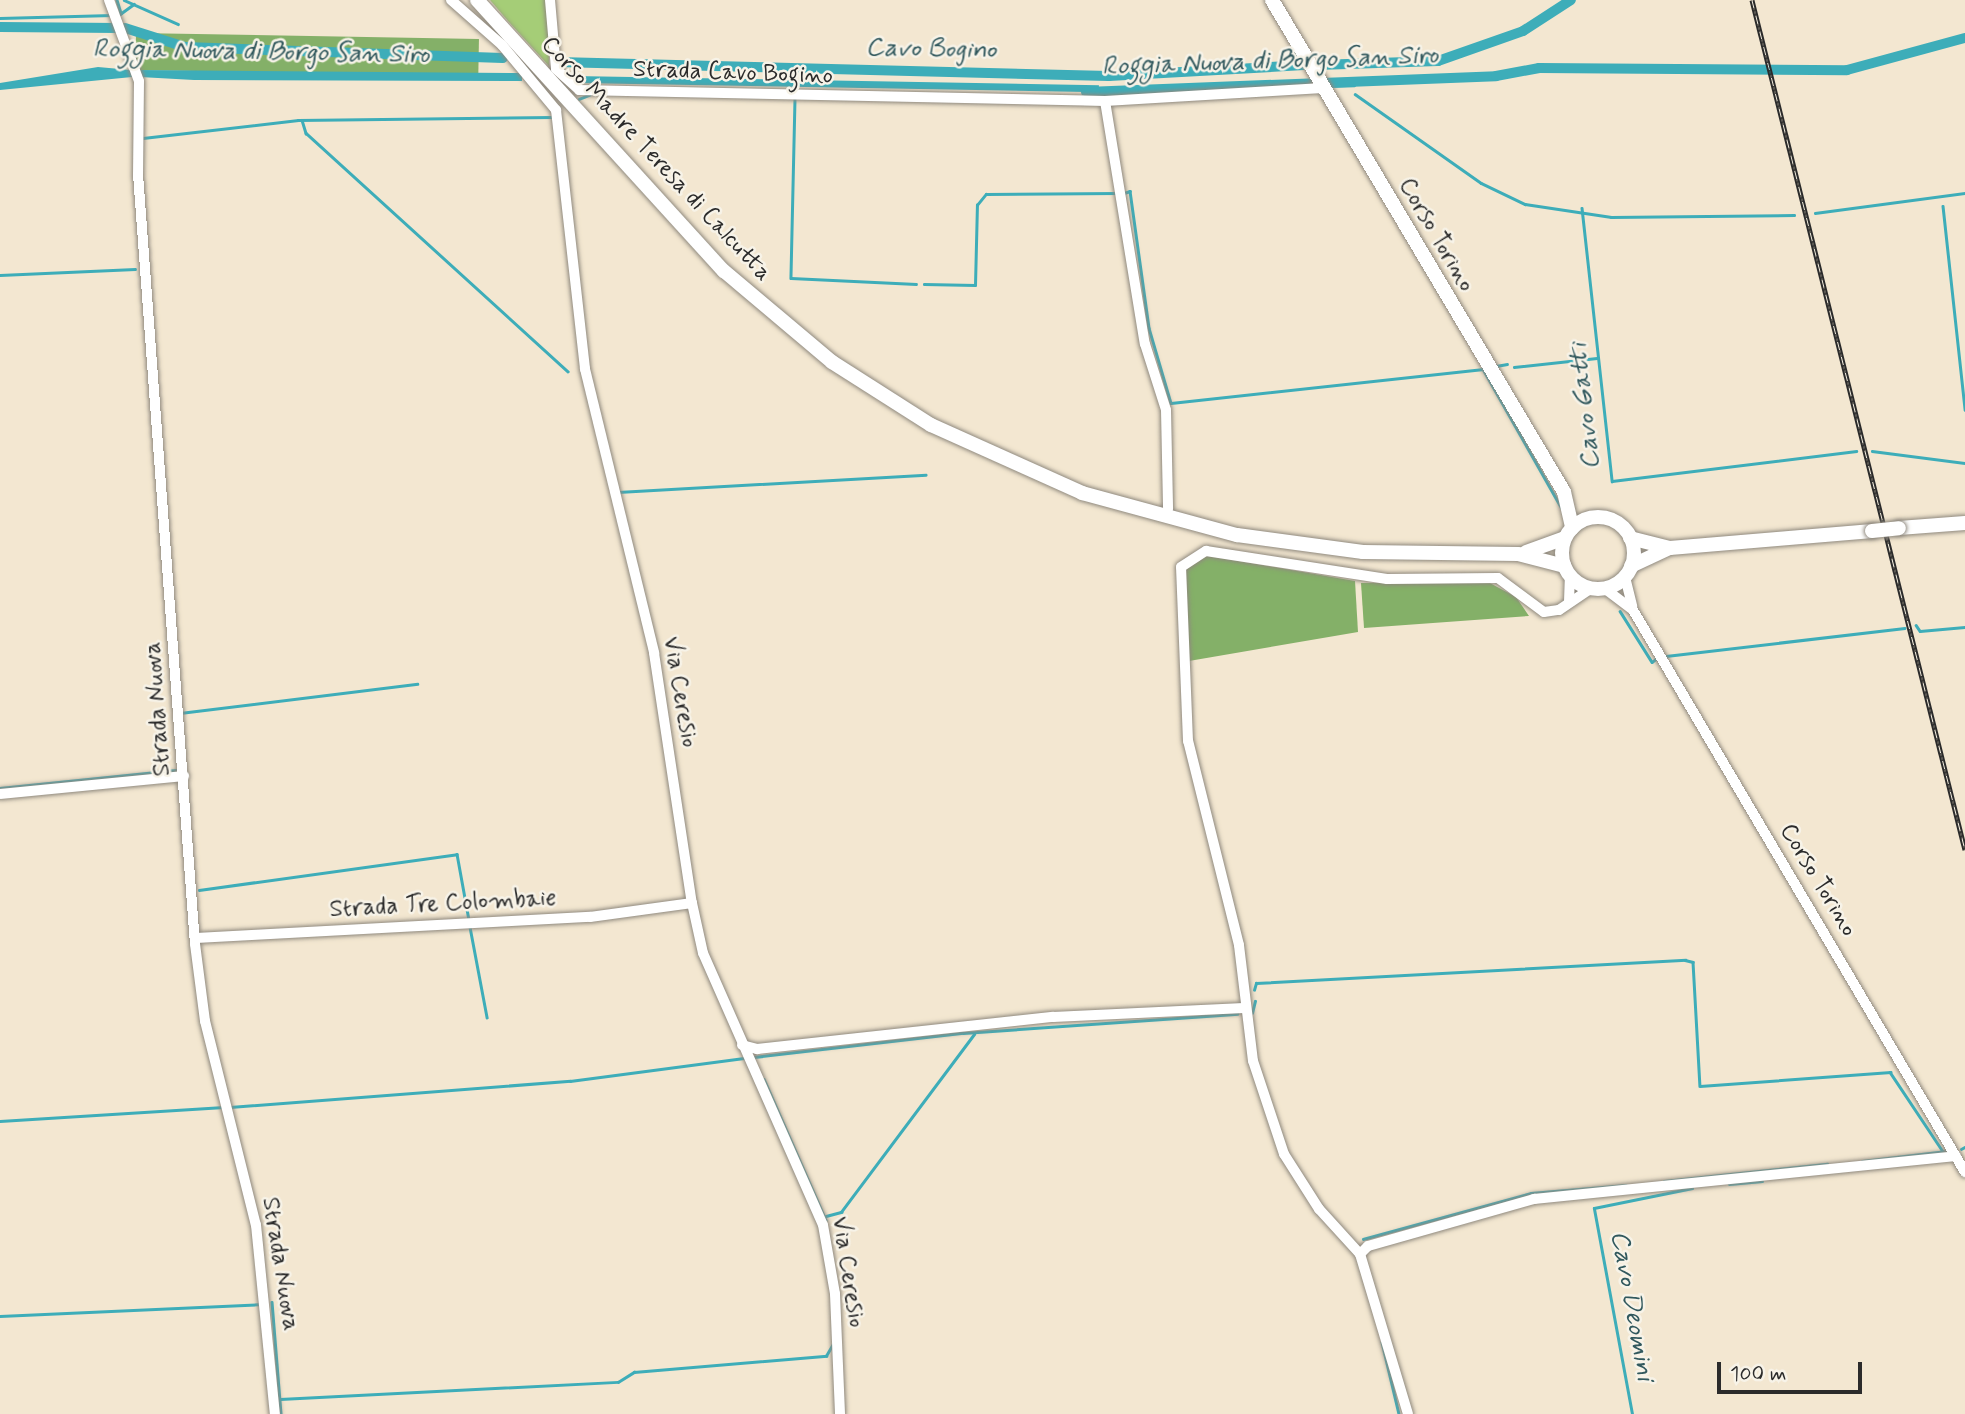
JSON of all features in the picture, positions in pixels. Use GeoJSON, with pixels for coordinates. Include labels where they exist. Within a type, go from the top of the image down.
{"type":"FeatureCollection","features":[{"type":"Feature","properties":{"kind":"main road","name":"Corso Madre Teresa di Calcutta"},"geometry":{"type":"LineString","coordinates":[[477,0],[724,271],[832,362],[931,425],[1082,493],[1237,535],[1363,551],[1518,554]]}},
{"type":"Feature","properties":{"kind":"main road","name":"Corso Torino"},"geometry":{"type":"LineString","coordinates":[[1272,0],[1564,492],[1597,517]]}},
{"type":"Feature","properties":{"kind":"main road","name":"Corso Torino"},"geometry":{"type":"LineString","coordinates":[[1564,492],[1568,533]]}},
{"type":"Feature","properties":{"kind":"main road"},"geometry":{"type":"LineString","coordinates":[[1518,554],[1568,533],[1597,517],[1616,522],[1630,538],[1670,548],[1965,523]]}},
{"type":"Feature","properties":{"kind":"main road"},"geometry":{"type":"LineString","coordinates":[[1567,571],[1568,533]]}},
{"type":"Feature","properties":{"kind":"main road"},"geometry":{"type":"LineString","coordinates":[[1628,571],[1630,538]]}},
{"type":"Feature","properties":{"kind":"main road"},"geometry":{"type":"LineString","coordinates":[[1518,554],[1567,571],[1598,588],[1670,548]]}},
{"type":"Feature","properties":{"kind":"street","name":"Strada Nuova"},"geometry":{"type":"LineString","coordinates":[[109,0],[137,67],[139,81],[138,174],[196,938],[205,1021],[267,1296],[275,1414]]}},
{"type":"Feature","properties":{"kind":"street","name":"Via Ceresio"},"geometry":{"type":"LineString","coordinates":[[451,0],[502,45],[556,110],[585,369],[654,653],[692,903],[703,953],[823,1225],[835,1294],[840,1414]]}},
{"type":"Feature","properties":{"kind":"street","name":"Strada Cavo Bogino"},"geometry":{"type":"LineString","coordinates":[[550,0],[556,69],[579,90],[1105,101],[1321,83]]}},
{"type":"Feature","properties":{"kind":"street"},"geometry":{"type":"LineString","coordinates":[[1105,101],[1145,344],[1166,410],[1168,509]]}},
{"type":"Feature","properties":{"kind":"street"},"geometry":{"type":"LineString","coordinates":[[1408,1414],[1360,1254],[1319,1209],[1278,1142],[1253,1061],[1244,1008],[1239,945],[1188,741],[1178,576],[1187,558],[1206,551],[1387,579],[1498,578],[1544,612],[1598,588]]}},
{"type":"Feature","properties":{"kind":"street"},"geometry":{"type":"LineString","coordinates":[[1567,571],[1569,602]]}},
{"type":"Feature","properties":{"kind":"street","name":"Corso Torino"},"geometry":{"type":"LineString","coordinates":[[1628,571],[1633,610],[1965,1172]]}},
{"type":"Feature","properties":{"kind":"street","name":"Corso Torino"},"geometry":{"type":"LineString","coordinates":[[1598,588],[1633,610]]}},
{"type":"Feature","properties":{"kind":"street"},"geometry":{"type":"LineString","coordinates":[[0,794],[184,776]]}},
{"type":"Feature","properties":{"kind":"street","name":"Strada Tre Colombaie"},"geometry":{"type":"LineString","coordinates":[[196,938],[590,917],[692,903]]}},
{"type":"Feature","properties":{"kind":"street"},"geometry":{"type":"LineString","coordinates":[[743,1045],[757,1049],[1053,1017],[1244,1008]]}},
{"type":"Feature","properties":{"kind":"street"},"geometry":{"type":"LineString","coordinates":[[1360,1254],[1382,1241],[1534,1199],[1956,1156]]}},
{"type":"Feature","properties":{"kind":"green space"},"geometry":{"type":"Polygon","coordinates":[[[490,0],[548,0],[549,66],[508,21],[490,0]]]}},
{"type":"Feature","properties":{"kind":"green space"},"geometry":{"type":"Polygon","coordinates":[[[136,33],[479,39],[478,76],[135,70],[136,33]]]}},
{"type":"Feature","properties":{"kind":"green space"},"geometry":{"type":"Polygon","coordinates":[[[1204,555],[1355,581],[1358,632],[1189,661],[1182,580],[1188,564],[1204,555]]]}},
{"type":"Feature","properties":{"kind":"green space"},"geometry":{"type":"Polygon","coordinates":[[[1488,582],[1516,597],[1529,616],[1364,628],[1361,583],[1488,582]]]}},
{"type":"Feature","properties":{"kind":"water"},"geometry":{"type":"Polygon","coordinates":[[[98,67],[131,70],[132,77],[0,90],[0,83],[98,67]]]}},
{"type":"Feature","properties":{"kind":"water"},"geometry":{"type":"Polygon","coordinates":[[[139,70],[522,73],[522,81],[194,80],[140,77],[139,70]]]}},
{"type":"Feature","properties":{"kind":"water"},"geometry":{"type":"Polygon","coordinates":[[[573,76],[1099,85],[1099,92],[573,83],[573,76]]]}},
{"type":"Feature","properties":{"kind":"waterway"},"geometry":{"type":"LineString","coordinates":[[117,0],[121,13]]}},
{"type":"Feature","properties":{"kind":"waterway"},"geometry":{"type":"LineString","coordinates":[[124,0],[178,24]]}},
{"type":"Feature","properties":{"kind":"waterway","name":"Cavo Bogino"},"geometry":{"type":"LineString","coordinates":[[1317,65],[1438,61],[1523,31],[1571,0]]}},
{"type":"Feature","properties":{"kind":"waterway"},"geometry":{"type":"LineString","coordinates":[[120,14],[134,4]]}},
{"type":"Feature","properties":{"kind":"waterway"},"geometry":{"type":"LineString","coordinates":[[0,18],[112,15]]}},
{"type":"Feature","properties":{"kind":"waterway","name":"Cavo Bogino"},"geometry":{"type":"LineString","coordinates":[[0,27],[119,28]]}},
{"type":"Feature","properties":{"kind":"waterway","name":"Cavo Bogino"},"geometry":{"type":"LineString","coordinates":[[125,28],[185,47],[503,58]]}},
{"type":"Feature","properties":{"kind":"waterway","name":"Roggia Nuova di Borgo San Siro"},"geometry":{"type":"LineString","coordinates":[[1086,92],[1496,76],[1539,68],[1847,70],[1965,38]]}},
{"type":"Feature","properties":{"kind":"waterway"},"geometry":{"type":"LineString","coordinates":[[1291,51],[1300,59]]}},
{"type":"Feature","properties":{"kind":"waterway","name":"Cavo Bogino"},"geometry":{"type":"LineString","coordinates":[[558,62],[1109,76],[1304,65]]}},
{"type":"Feature","properties":{"kind":"waterway","name":"Roggia Nuova di Borgo San Siro"},"geometry":{"type":"LineString","coordinates":[[1330,86],[1354,85]]}},
{"type":"Feature","properties":{"kind":"waterway"},"geometry":{"type":"LineString","coordinates":[[1355,94],[1481,183],[1525,204],[1611,217],[1794,215]]}},
{"type":"Feature","properties":{"kind":"waterway"},"geometry":{"type":"LineString","coordinates":[[579,99],[589,95]]}},
{"type":"Feature","properties":{"kind":"waterway"},"geometry":{"type":"LineString","coordinates":[[795,99],[791,278],[916,284]]}},
{"type":"Feature","properties":{"kind":"waterway"},"geometry":{"type":"LineString","coordinates":[[143,138],[298,120],[553,117]]}},
{"type":"Feature","properties":{"kind":"waterway"},"geometry":{"type":"LineString","coordinates":[[302,120],[306,133],[568,371]]}},
{"type":"Feature","properties":{"kind":"waterway"},"geometry":{"type":"LineString","coordinates":[[1124,193],[1130,191],[1149,328],[1171,403],[1483,369],[1561,507]]}},
{"type":"Feature","properties":{"kind":"waterway"},"geometry":{"type":"LineString","coordinates":[[924,284],[975,285],[977,205],[986,194],[1118,193]]}},
{"type":"Feature","properties":{"kind":"waterway"},"geometry":{"type":"LineString","coordinates":[[1815,213],[1965,193]]}},
{"type":"Feature","properties":{"kind":"waterway","name":"Cavo Deomini"},"geometry":{"type":"LineString","coordinates":[[1943,206],[1965,410]]}},
{"type":"Feature","properties":{"kind":"waterway","name":"Cavo Gatti"},"geometry":{"type":"LineString","coordinates":[[1582,208],[1612,481],[1856,451]]}},
{"type":"Feature","properties":{"kind":"waterway"},"geometry":{"type":"LineString","coordinates":[[0,275],[135,269]]}},
{"type":"Feature","properties":{"kind":"waterway"},"geometry":{"type":"LineString","coordinates":[[1514,367],[1597,358]]}},
{"type":"Feature","properties":{"kind":"waterway"},"geometry":{"type":"LineString","coordinates":[[1496,366],[1507,364]]}},
{"type":"Feature","properties":{"kind":"waterway","name":"Cavo Gatti"},"geometry":{"type":"LineString","coordinates":[[1872,451],[1965,463]]}},
{"type":"Feature","properties":{"kind":"waterway"},"geometry":{"type":"LineString","coordinates":[[618,492],[926,475]]}},
{"type":"Feature","properties":{"kind":"waterway"},"geometry":{"type":"LineString","coordinates":[[1620,611],[1652,662],[1657,658]]}},
{"type":"Feature","properties":{"kind":"waterway"},"geometry":{"type":"LineString","coordinates":[[1916,625],[1920,631],[1965,627]]}},
{"type":"Feature","properties":{"kind":"waterway"},"geometry":{"type":"LineString","coordinates":[[1666,656],[1904,628]]}},
{"type":"Feature","properties":{"kind":"waterway"},"geometry":{"type":"LineString","coordinates":[[180,713],[417,684]]}},
{"type":"Feature","properties":{"kind":"waterway"},"geometry":{"type":"LineString","coordinates":[[0,788],[178,770]]}},
{"type":"Feature","properties":{"kind":"waterway"},"geometry":{"type":"LineString","coordinates":[[199,890],[457,854],[469,920]]}},
{"type":"Feature","properties":{"kind":"waterway"},"geometry":{"type":"LineString","coordinates":[[470,927],[487,1017]]}},
{"type":"Feature","properties":{"kind":"waterway"},"geometry":{"type":"LineString","coordinates":[[1254,990],[1256,983],[1685,960],[1693,962],[1700,1086],[1890,1072],[1944,1153]]}},
{"type":"Feature","properties":{"kind":"waterway"},"geometry":{"type":"LineString","coordinates":[[1252,1013],[1255,1001]]}},
{"type":"Feature","properties":{"kind":"waterway"},"geometry":{"type":"LineString","coordinates":[[754,1057],[963,1033],[1237,1014]]}},
{"type":"Feature","properties":{"kind":"waterway"},"geometry":{"type":"LineString","coordinates":[[826,1216],[841,1212],[974,1034]]}},
{"type":"Feature","properties":{"kind":"waterway"},"geometry":{"type":"LineString","coordinates":[[230,1107],[570,1081],[745,1058]]}},
{"type":"Feature","properties":{"kind":"waterway"},"geometry":{"type":"LineString","coordinates":[[764,1079],[826,1220]]}},
{"type":"Feature","properties":{"kind":"waterway"},"geometry":{"type":"LineString","coordinates":[[0,1121],[224,1107]]}},
{"type":"Feature","properties":{"kind":"waterway","name":"Cavo Deomini"},"geometry":{"type":"LineString","coordinates":[[1961,1149],[1965,1147]]}},
{"type":"Feature","properties":{"kind":"waterway","name":"Cavo Deomini"},"geometry":{"type":"LineString","coordinates":[[1862,1161],[1946,1151]]}},
{"type":"Feature","properties":{"kind":"waterway"},"geometry":{"type":"LineString","coordinates":[[1664,1181],[1827,1164]]}},
{"type":"Feature","properties":{"kind":"waterway","name":"Cavo Deomini"},"geometry":{"type":"LineString","coordinates":[[1729,1184],[1762,1181]]}},
{"type":"Feature","properties":{"kind":"waterway"},"geometry":{"type":"LineString","coordinates":[[1363,1239],[1531,1193],[1626,1185]]}},
{"type":"Feature","properties":{"kind":"waterway","name":"Cavo Deomini"},"geometry":{"type":"LineString","coordinates":[[1632,1414],[1594,1208],[1692,1188]]}},
{"type":"Feature","properties":{"kind":"waterway"},"geometry":{"type":"LineString","coordinates":[[272,1302],[281,1414]]}},
{"type":"Feature","properties":{"kind":"waterway"},"geometry":{"type":"LineString","coordinates":[[0,1316],[262,1304]]}},
{"type":"Feature","properties":{"kind":"waterway"},"geometry":{"type":"LineString","coordinates":[[1382,1342],[1399,1414]]}},
{"type":"Feature","properties":{"kind":"waterway"},"geometry":{"type":"LineString","coordinates":[[280,1399],[618,1382],[634,1372],[826,1356],[833,1344]]}},
{"type":"Feature","properties":{"kind":"railway"},"geometry":{"type":"LineString","coordinates":[[1752,0],[1965,850]]}}]}
